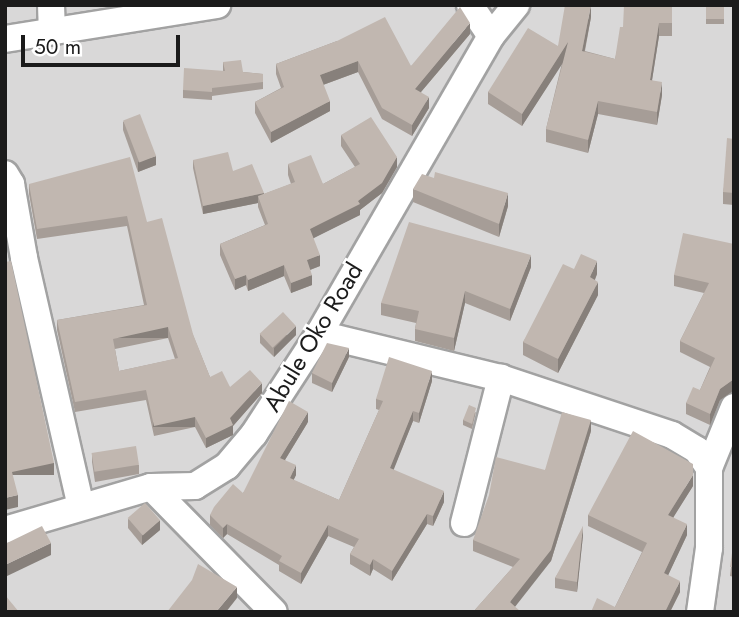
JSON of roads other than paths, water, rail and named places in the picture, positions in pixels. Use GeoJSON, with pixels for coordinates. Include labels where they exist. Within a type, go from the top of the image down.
{"type":"FeatureCollection","features":[{"type":"Feature","properties":{"kind":"street"},"geometry":{"type":"LineString","coordinates":[[5,39],[52,18],[217,5]]}},
{"type":"Feature","properties":{"kind":"street"},"geometry":{"type":"LineString","coordinates":[[470,5],[491,36]]}},
{"type":"Feature","properties":{"kind":"street","name":"Abule Oko Road"},"geometry":{"type":"LineString","coordinates":[[5,530],[151,486],[195,486],[227,466],[254,434],[319,334],[491,36],[516,5]]}},
{"type":"Feature","properties":{"kind":"street"},"geometry":{"type":"LineString","coordinates":[[5,174],[12,184],[14,261],[81,506]]}},
{"type":"Feature","properties":{"kind":"street"},"geometry":{"type":"LineString","coordinates":[[319,334],[501,378],[672,435],[697,450],[709,468]]}},
{"type":"Feature","properties":{"kind":"street"},"geometry":{"type":"LineString","coordinates":[[464,523],[501,378]]}},
{"type":"Feature","properties":{"kind":"street"},"geometry":{"type":"LineString","coordinates":[[700,612],[709,548],[709,468],[734,407]]}},
{"type":"Feature","properties":{"kind":"street"},"geometry":{"type":"LineString","coordinates":[[151,486],[274,612]]}}]}
